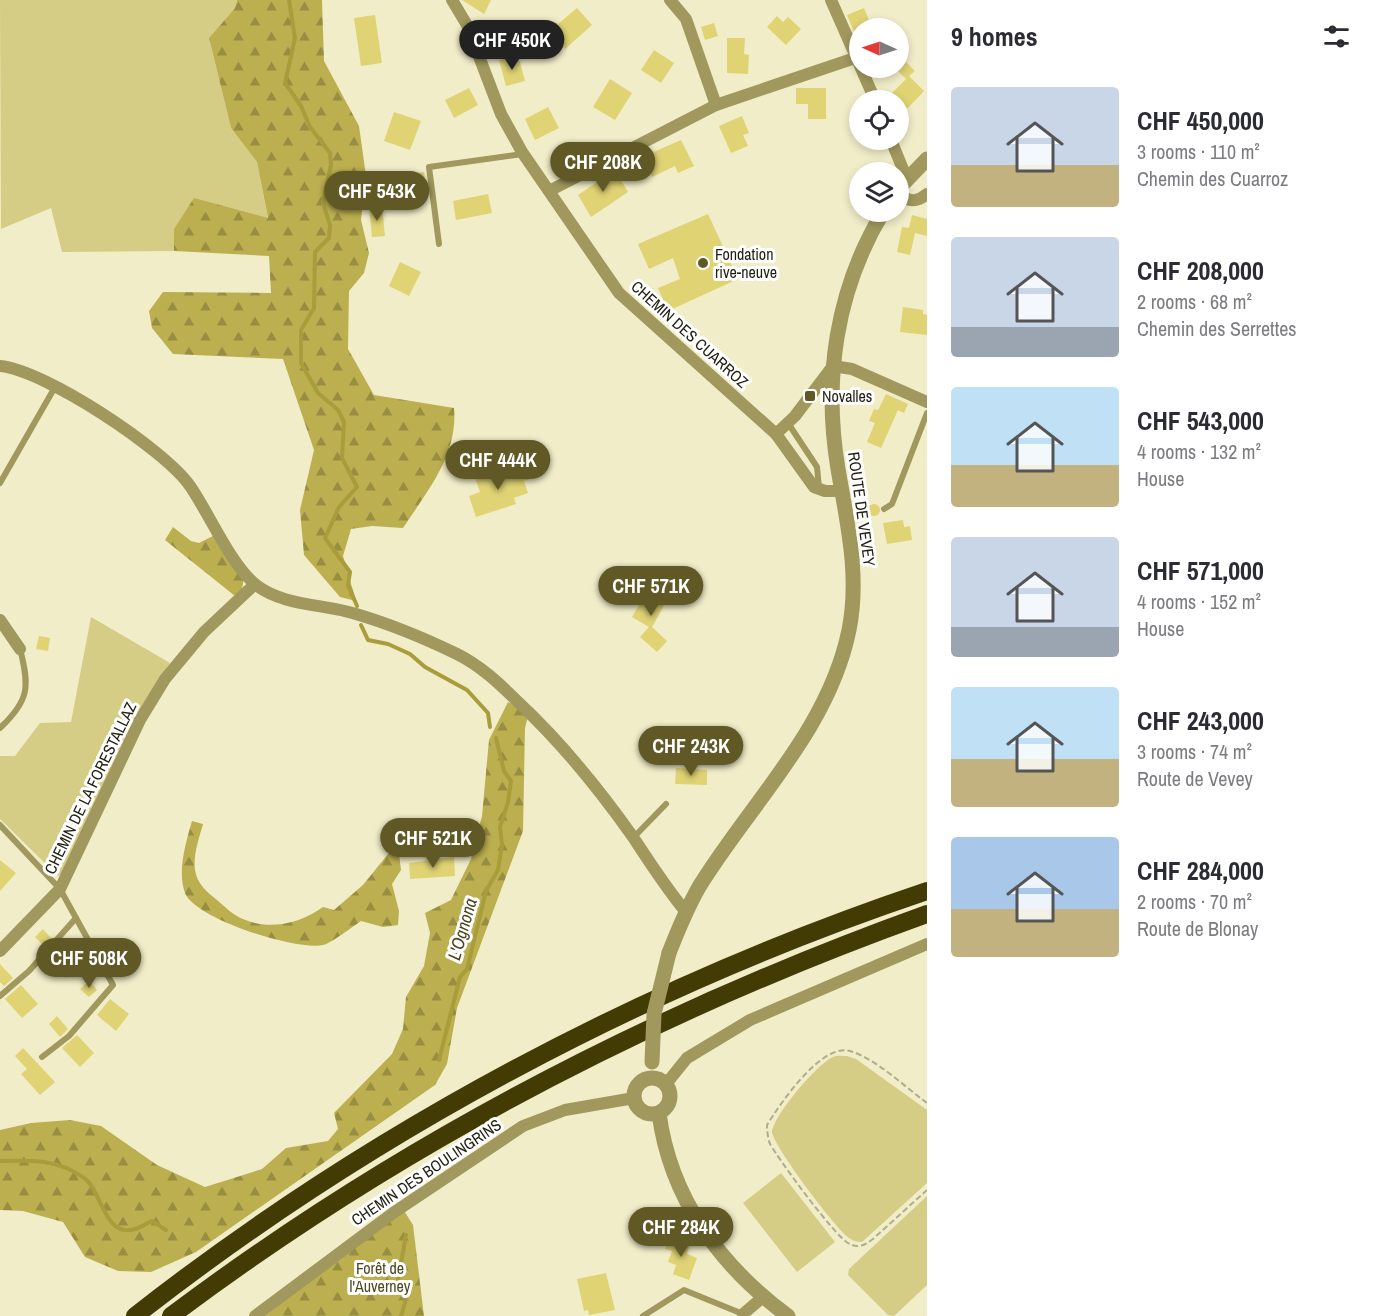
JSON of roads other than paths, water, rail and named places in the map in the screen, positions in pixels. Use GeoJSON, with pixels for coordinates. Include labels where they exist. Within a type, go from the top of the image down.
{"type":"FeatureCollection","features":[{"type":"Feature","properties":{"kind":"highway"},"geometry":{"type":"LineString","coordinates":[[135,1316],[234,1243],[326,1182],[424,1121],[516,1070],[702,979],[800,938],[927,891]]}},
{"type":"Feature","properties":{"kind":"highway"},"geometry":{"type":"LineString","coordinates":[[171,1316],[339,1200],[437,1139],[527,1089],[730,991],[927,914]]}},
{"type":"Feature","properties":{"kind":"street","name":"CHEMIN DES CUARROZ"},"geometry":{"type":"LineString","coordinates":[[452,0],[467,25],[501,114],[523,154],[619,293],[776,434],[819,490]]}},
{"type":"Feature","properties":{"kind":"street"},"geometry":{"type":"LineString","coordinates":[[670,0],[686,19],[717,105]]}},
{"type":"Feature","properties":{"kind":"street"},"geometry":{"type":"LineString","coordinates":[[831,0],[849,44]]}},
{"type":"Feature","properties":{"kind":"street"},"geometry":{"type":"LineString","coordinates":[[549,192],[717,105],[849,60]]}},
{"type":"Feature","properties":{"kind":"street"},"geometry":{"type":"LineString","coordinates":[[909,178],[927,159]]}},
{"type":"Feature","properties":{"kind":"street"},"geometry":{"type":"LineString","coordinates":[[909,200],[916,201],[927,194]]}},
{"type":"Feature","properties":{"kind":"street","name":"ROUTE DE VEVEY"},"geometry":{"type":"LineString","coordinates":[[659,1081],[652,1062],[654,1014],[669,953],[686,912],[699,887],[792,753],[819,708],[835,674],[849,631],[853,600],[851,536],[833,423],[833,366],[847,292],[865,245],[878,222]]}},
{"type":"Feature","properties":{"kind":"street"},"geometry":{"type":"LineString","coordinates":[[0,366],[32,374],[55,387],[112,422],[170,464],[189,485],[225,546],[255,584],[289,599],[355,614],[470,660],[545,727],[591,782],[686,912]]}},
{"type":"Feature","properties":{"kind":"street"},"geometry":{"type":"LineString","coordinates":[[776,434],[788,423],[833,366],[855,370],[927,402]]}},
{"type":"Feature","properties":{"kind":"street"},"geometry":{"type":"LineString","coordinates":[[819,490],[843,491]]}},
{"type":"Feature","properties":{"kind":"street","name":"CHEMIN DE LA FORESTALLAZ"},"geometry":{"type":"LineString","coordinates":[[0,951],[60,888],[140,720],[165,679],[204,632],[255,584]]}},
{"type":"Feature","properties":{"kind":"street"},"geometry":{"type":"LineString","coordinates":[[0,620],[20,649]]}},
{"type":"Feature","properties":{"kind":"street"},"geometry":{"type":"LineString","coordinates":[[659,1081],[670,1098],[667,1107],[659,1113],[652,1114],[640,1110],[634,1098],[639,1084],[659,1081],[687,1058],[750,1020],[927,944]]}},
{"type":"Feature","properties":{"kind":"street","name":"CHEMIN DES BOULINGRINS"},"geometry":{"type":"LineString","coordinates":[[255,1316],[393,1213],[523,1126],[565,1110],[634,1098]]}},
{"type":"Feature","properties":{"kind":"street"},"geometry":{"type":"LineString","coordinates":[[659,1113],[669,1163],[692,1211],[721,1255],[763,1297],[788,1316]]}},
{"type":"Feature","properties":{"kind":"street"},"geometry":{"type":"LineString","coordinates":[[743,1315],[763,1297]]}},
{"type":"Feature","properties":{"kind":"lane"},"geometry":{"type":"LineString","coordinates":[[439,244],[429,167],[523,154]]}},
{"type":"Feature","properties":{"kind":"lane"},"geometry":{"type":"LineString","coordinates":[[0,483],[55,387]]}},
{"type":"Feature","properties":{"kind":"lane"},"geometry":{"type":"LineString","coordinates":[[884,509],[892,504],[927,413]]}},
{"type":"Feature","properties":{"kind":"lane"},"geometry":{"type":"LineString","coordinates":[[788,423],[817,467],[819,490]]}},
{"type":"Feature","properties":{"kind":"lane"},"geometry":{"type":"LineString","coordinates":[[0,728],[16,713],[25,696],[27,680],[20,649]]}},
{"type":"Feature","properties":{"kind":"lane"},"geometry":{"type":"LineString","coordinates":[[633,838],[666,804]]}},
{"type":"Feature","properties":{"kind":"lane"},"geometry":{"type":"LineString","coordinates":[[0,825],[60,888],[113,985],[69,1036],[42,1057]]}},
{"type":"Feature","properties":{"kind":"lane"},"geometry":{"type":"LineString","coordinates":[[0,996],[29,971],[76,918]]}},
{"type":"Feature","properties":{"kind":"lane"},"geometry":{"type":"LineString","coordinates":[[643,1316],[684,1290],[743,1315]]}},
{"type":"Feature","properties":{"kind":"waterway","name":"L'Ognona"},"geometry":{"type":"LineString","coordinates":[[289,0],[295,38],[285,83],[301,106],[310,127],[330,153],[331,165],[323,203],[330,225],[329,238],[315,252],[314,308],[301,330],[301,363],[318,393],[338,410],[344,422],[342,458],[357,487],[339,507],[325,538],[350,572],[348,585],[357,606]]}},
{"type":"Feature","properties":{"kind":"waterway","name":"L'Ognona"},"geometry":{"type":"LineString","coordinates":[[361,625],[368,640],[388,644],[410,654],[425,667],[467,690],[488,713],[490,727]]}},
{"type":"Feature","properties":{"kind":"waterway","name":"L'Ognona"},"geometry":{"type":"LineString","coordinates":[[439,1060],[460,977],[467,969],[486,891],[498,870],[502,845],[500,827],[508,802],[511,781],[504,771],[496,738]]}},
{"type":"Feature","properties":{"kind":"waterway"},"geometry":{"type":"LineString","coordinates":[[0,1161],[44,1162],[64,1167],[90,1184],[116,1227],[125,1230],[135,1229],[152,1221],[166,1230]]}},
{"type":"Feature","properties":{"kind":"waterway","name":"L'Ognona"},"geometry":{"type":"LineString","coordinates":[[401,1316],[406,1299],[398,1280],[406,1235]]}},
{"type":"Feature","properties":{"kind":"place","name":"Fondation rive-neuve"},"geometry":{"type":"Point","coordinates":[703,263]}},
{"type":"Feature","properties":{"kind":"place","name":"Novalles"},"geometry":{"type":"Point","coordinates":[810,396]}},
{"type":"Feature","properties":{"kind":"park label","name":"Forêt de l'Auverney"},"geometry":{"type":"Point","coordinates":[380,1277]}}]}
